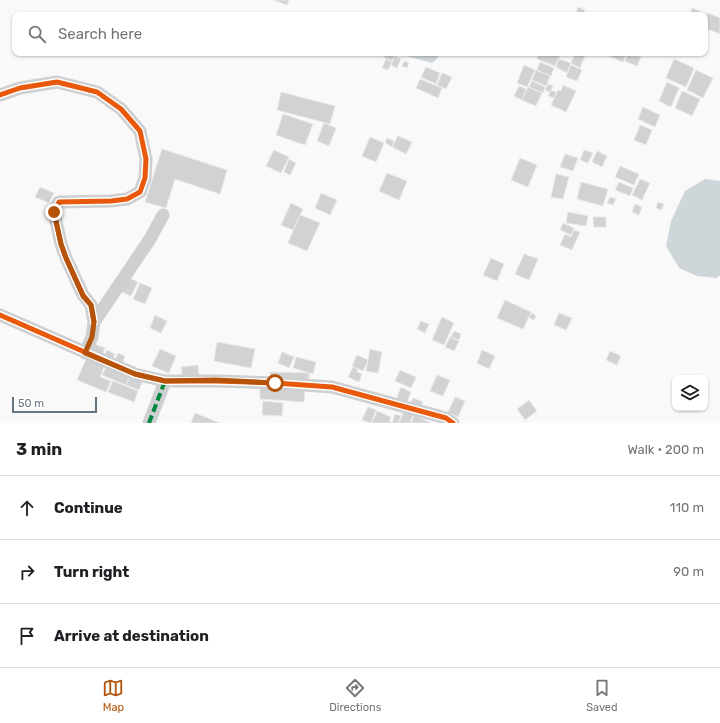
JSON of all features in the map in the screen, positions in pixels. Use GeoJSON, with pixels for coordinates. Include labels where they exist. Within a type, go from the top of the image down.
{"type":"FeatureCollection","features":[{"type":"Feature","properties":{"kind":"street"},"geometry":{"type":"LineString","coordinates":[[0,95],[20,88],[57,82],[97,92],[121,109],[140,131],[146,159],[145,178],[140,192],[127,199],[111,201],[59,202],[54,212],[66,258],[83,296],[91,305],[94,322],[92,337],[85,353]]}},
{"type":"Feature","properties":{"kind":"street"},"geometry":{"type":"LineString","coordinates":[[94,322],[150,239],[163,215]]}},
{"type":"Feature","properties":{"kind":"street"},"geometry":{"type":"LineString","coordinates":[[0,314],[135,374],[165,381],[216,380],[332,387],[446,418],[454,423]]}},
{"type":"Feature","properties":{"kind":"street"},"geometry":{"type":"LineString","coordinates":[[149,423],[165,381]]}},
{"type":"Feature","properties":{"kind":"shaded area"},"geometry":{"type":"Polygon","coordinates":[[[407,56],[438,56],[432,63],[407,56]]]}},
{"type":"Feature","properties":{"kind":"shaded area"},"geometry":{"type":"Polygon","coordinates":[[[705,179],[720,181],[720,275],[717,278],[697,276],[679,268],[666,246],[671,221],[685,191],[705,179]]]}},
{"type":"Feature","properties":{"kind":"building"},"geometry":{"type":"Polygon","coordinates":[[[273,0],[289,0],[287,5],[273,0]]]}},
{"type":"Feature","properties":{"kind":"building"},"geometry":{"type":"Polygon","coordinates":[[[578,7],[585,10],[584,12],[576,12],[578,7]]]}},
{"type":"Feature","properties":{"kind":"building"},"geometry":{"type":"Polygon","coordinates":[[[692,8],[702,12],[690,12],[692,8]]]}},
{"type":"Feature","properties":{"kind":"building"},"geometry":{"type":"Polygon","coordinates":[[[708,13],[720,18],[720,34],[708,29],[708,13]]]}},
{"type":"Feature","properties":{"kind":"building"},"geometry":{"type":"Polygon","coordinates":[[[384,56],[394,56],[392,61],[384,56]]]}},
{"type":"Feature","properties":{"kind":"building"},"geometry":{"type":"Polygon","coordinates":[[[395,56],[401,59],[397,68],[391,65],[395,56]]]}},
{"type":"Feature","properties":{"kind":"building"},"geometry":{"type":"Polygon","coordinates":[[[538,56],[560,56],[555,66],[537,59],[538,56]]]}},
{"type":"Feature","properties":{"kind":"building"},"geometry":{"type":"Polygon","coordinates":[[[574,56],[585,56],[580,68],[571,63],[574,56]]]}},
{"type":"Feature","properties":{"kind":"building"},"geometry":{"type":"Polygon","coordinates":[[[609,56],[626,56],[623,62],[609,56]]]}},
{"type":"Feature","properties":{"kind":"building"},"geometry":{"type":"Polygon","coordinates":[[[627,56],[641,57],[637,66],[625,61],[627,56]]]}},
{"type":"Feature","properties":{"kind":"building"},"geometry":{"type":"Polygon","coordinates":[[[386,59],[392,62],[388,70],[382,68],[386,59]]]}},
{"type":"Feature","properties":{"kind":"building"},"geometry":{"type":"Polygon","coordinates":[[[559,59],[571,63],[567,73],[556,67],[559,59]]]}},
{"type":"Feature","properties":{"kind":"building"},"geometry":{"type":"Polygon","coordinates":[[[674,59],[694,68],[686,87],[666,78],[674,59]]]}},
{"type":"Feature","properties":{"kind":"building"},"geometry":{"type":"Polygon","coordinates":[[[404,61],[409,63],[407,68],[402,66],[404,61]]]}},
{"type":"Feature","properties":{"kind":"building"},"geometry":{"type":"Polygon","coordinates":[[[540,62],[554,68],[551,76],[537,70],[540,62]]]}},
{"type":"Feature","properties":{"kind":"building"},"geometry":{"type":"Polygon","coordinates":[[[524,65],[535,70],[527,87],[517,83],[524,65]]]}},
{"type":"Feature","properties":{"kind":"building"},"geometry":{"type":"Polygon","coordinates":[[[571,65],[582,70],[577,81],[566,77],[571,65]]]}},
{"type":"Feature","properties":{"kind":"building"},"geometry":{"type":"Polygon","coordinates":[[[426,67],[440,73],[436,84],[421,77],[426,67]]]}},
{"type":"Feature","properties":{"kind":"building"},"geometry":{"type":"Polygon","coordinates":[[[536,70],[550,76],[546,86],[532,80],[536,70]]]}},
{"type":"Feature","properties":{"kind":"building"},"geometry":{"type":"Polygon","coordinates":[[[696,70],[713,78],[703,98],[687,90],[696,70]]]}},
{"type":"Feature","properties":{"kind":"building"},"geometry":{"type":"Polygon","coordinates":[[[442,73],[452,77],[446,89],[437,85],[442,73]]]}},
{"type":"Feature","properties":{"kind":"building"},"geometry":{"type":"Polygon","coordinates":[[[420,79],[442,88],[438,98],[416,88],[420,79]]]}},
{"type":"Feature","properties":{"kind":"building"},"geometry":{"type":"Polygon","coordinates":[[[532,81],[545,87],[543,93],[529,87],[532,81]]]}},
{"type":"Feature","properties":{"kind":"building"},"geometry":{"type":"Polygon","coordinates":[[[667,82],[679,88],[671,107],[659,101],[667,82]]]}},
{"type":"Feature","properties":{"kind":"building"},"geometry":{"type":"Polygon","coordinates":[[[548,84],[553,86],[550,92],[545,90],[548,84]]]}},
{"type":"Feature","properties":{"kind":"building"},"geometry":{"type":"Polygon","coordinates":[[[563,85],[576,91],[566,112],[551,105],[558,90],[561,91],[563,85]]]}},
{"type":"Feature","properties":{"kind":"building"},"geometry":{"type":"Polygon","coordinates":[[[519,86],[526,89],[522,100],[514,96],[519,86]]]}},
{"type":"Feature","properties":{"kind":"building"},"geometry":{"type":"Polygon","coordinates":[[[528,87],[542,93],[536,106],[522,100],[528,87]]]}},
{"type":"Feature","properties":{"kind":"building"},"geometry":{"type":"Polygon","coordinates":[[[551,90],[556,92],[554,98],[548,96],[551,90]]]}},
{"type":"Feature","properties":{"kind":"building"},"geometry":{"type":"Polygon","coordinates":[[[682,91],[700,99],[692,116],[675,108],[682,91]]]}},
{"type":"Feature","properties":{"kind":"building"},"geometry":{"type":"Polygon","coordinates":[[[281,92],[335,106],[330,124],[277,110],[281,92]]]}},
{"type":"Feature","properties":{"kind":"building"},"geometry":{"type":"Polygon","coordinates":[[[643,107],[660,115],[655,127],[638,119],[643,107]]]}},
{"type":"Feature","properties":{"kind":"building"},"geometry":{"type":"Polygon","coordinates":[[[283,114],[313,124],[305,145],[276,135],[283,114]]]}},
{"type":"Feature","properties":{"kind":"building"},"geometry":{"type":"Polygon","coordinates":[[[324,123],[336,128],[329,146],[317,141],[324,123]]]}},
{"type":"Feature","properties":{"kind":"building"},"geometry":{"type":"Polygon","coordinates":[[[640,125],[652,130],[646,145],[634,140],[640,125]]]}},
{"type":"Feature","properties":{"kind":"building"},"geometry":{"type":"Polygon","coordinates":[[[398,136],[412,142],[406,154],[392,147],[398,136]]]}},
{"type":"Feature","properties":{"kind":"building"},"geometry":{"type":"Polygon","coordinates":[[[370,137],[384,143],[376,162],[362,156],[370,137]]]}},
{"type":"Feature","properties":{"kind":"building"},"geometry":{"type":"Polygon","coordinates":[[[387,138],[394,141],[392,147],[385,143],[387,138]]]}},
{"type":"Feature","properties":{"kind":"building"},"geometry":{"type":"Polygon","coordinates":[[[162,149],[227,170],[220,194],[175,179],[166,208],[145,202],[162,149]]]}},
{"type":"Feature","properties":{"kind":"building"},"geometry":{"type":"Polygon","coordinates":[[[274,150],[289,157],[281,173],[266,166],[274,150]]]}},
{"type":"Feature","properties":{"kind":"building"},"geometry":{"type":"Polygon","coordinates":[[[584,150],[593,153],[588,163],[580,160],[584,150]]]}},
{"type":"Feature","properties":{"kind":"building"},"geometry":{"type":"Polygon","coordinates":[[[597,151],[607,156],[602,167],[592,162],[597,151]]]}},
{"type":"Feature","properties":{"kind":"building"},"geometry":{"type":"Polygon","coordinates":[[[565,154],[578,158],[573,171],[560,167],[565,154]]]}},
{"type":"Feature","properties":{"kind":"building"},"geometry":{"type":"Polygon","coordinates":[[[520,158],[537,165],[528,187],[511,180],[520,158]]]}},
{"type":"Feature","properties":{"kind":"building"},"geometry":{"type":"Polygon","coordinates":[[[289,159],[296,163],[290,175],[284,172],[289,159]]]}},
{"type":"Feature","properties":{"kind":"building"},"geometry":{"type":"Polygon","coordinates":[[[620,166],[639,174],[634,185],[615,177],[620,166]]]}},
{"type":"Feature","properties":{"kind":"building"},"geometry":{"type":"Polygon","coordinates":[[[387,173],[407,181],[399,200],[379,191],[387,173]]]}},
{"type":"Feature","properties":{"kind":"building"},"geometry":{"type":"Polygon","coordinates":[[[556,174],[569,177],[563,199],[551,197],[556,174]]]}},
{"type":"Feature","properties":{"kind":"building"},"geometry":{"type":"Polygon","coordinates":[[[640,179],[650,183],[642,200],[632,195],[640,179]]]}},
{"type":"Feature","properties":{"kind":"building"},"geometry":{"type":"Polygon","coordinates":[[[581,182],[608,189],[603,206],[577,199],[581,182]]]}},
{"type":"Feature","properties":{"kind":"building"},"geometry":{"type":"Polygon","coordinates":[[[619,182],[633,188],[630,196],[615,190],[619,182]]]}},
{"type":"Feature","properties":{"kind":"building"},"geometry":{"type":"Polygon","coordinates":[[[40,187],[54,193],[49,203],[35,197],[40,187]]]}},
{"type":"Feature","properties":{"kind":"building"},"geometry":{"type":"Polygon","coordinates":[[[321,193],[337,200],[330,215],[315,208],[321,193]]]}},
{"type":"Feature","properties":{"kind":"building"},"geometry":{"type":"Polygon","coordinates":[[[610,197],[616,199],[613,205],[607,203],[610,197]]]}},
{"type":"Feature","properties":{"kind":"building"},"geometry":{"type":"Polygon","coordinates":[[[658,202],[664,204],[661,210],[656,208],[658,202]]]}},
{"type":"Feature","properties":{"kind":"building"},"geometry":{"type":"Polygon","coordinates":[[[291,203],[303,209],[293,230],[281,225],[291,203]]]}},
{"type":"Feature","properties":{"kind":"building"},"geometry":{"type":"Polygon","coordinates":[[[635,204],[642,207],[639,215],[632,212],[635,204]]]}},
{"type":"Feature","properties":{"kind":"building"},"geometry":{"type":"Polygon","coordinates":[[[568,212],[588,216],[586,226],[566,223],[568,212]]]}},
{"type":"Feature","properties":{"kind":"building"},"geometry":{"type":"Polygon","coordinates":[[[300,215],[320,223],[307,251],[288,243],[300,215]]]}},
{"type":"Feature","properties":{"kind":"building"},"geometry":{"type":"Polygon","coordinates":[[[593,217],[606,217],[606,227],[594,227],[593,217]]]}},
{"type":"Feature","properties":{"kind":"building"},"geometry":{"type":"Polygon","coordinates":[[[563,223],[574,228],[571,235],[560,230],[563,223]]]}},
{"type":"Feature","properties":{"kind":"building"},"geometry":{"type":"Polygon","coordinates":[[[574,230],[580,232],[572,250],[560,245],[565,234],[571,237],[574,230]]]}},
{"type":"Feature","properties":{"kind":"building"},"geometry":{"type":"Polygon","coordinates":[[[524,254],[538,259],[529,280],[515,274],[524,254]]]}},
{"type":"Feature","properties":{"kind":"building"},"geometry":{"type":"Polygon","coordinates":[[[491,258],[504,264],[497,281],[483,275],[491,258]]]}},
{"type":"Feature","properties":{"kind":"building"},"geometry":{"type":"Polygon","coordinates":[[[127,277],[138,282],[131,296],[120,291],[127,277]]]}},
{"type":"Feature","properties":{"kind":"building"},"geometry":{"type":"Polygon","coordinates":[[[140,283],[152,288],[145,304],[133,299],[140,283]]]}},
{"type":"Feature","properties":{"kind":"building"},"geometry":{"type":"Polygon","coordinates":[[[505,300],[531,312],[523,329],[497,318],[505,300]]]}},
{"type":"Feature","properties":{"kind":"building"},"geometry":{"type":"Polygon","coordinates":[[[532,313],[536,316],[534,320],[529,318],[532,313]]]}},
{"type":"Feature","properties":{"kind":"building"},"geometry":{"type":"Polygon","coordinates":[[[559,313],[572,318],[566,330],[554,325],[559,313]]]}},
{"type":"Feature","properties":{"kind":"building"},"geometry":{"type":"Polygon","coordinates":[[[155,315],[167,321],[161,333],[150,328],[155,315]]]}},
{"type":"Feature","properties":{"kind":"building"},"geometry":{"type":"Polygon","coordinates":[[[442,317],[454,323],[444,345],[432,340],[442,317]]]}},
{"type":"Feature","properties":{"kind":"building"},"geometry":{"type":"Polygon","coordinates":[[[421,321],[429,324],[425,333],[417,329],[421,321]]]}},
{"type":"Feature","properties":{"kind":"building"},"geometry":{"type":"Polygon","coordinates":[[[454,331],[461,334],[459,340],[451,337],[454,331]]]}},
{"type":"Feature","properties":{"kind":"building"},"geometry":{"type":"Polygon","coordinates":[[[450,337],[459,341],[454,351],[445,347],[450,337]]]}},
{"type":"Feature","properties":{"kind":"building"},"geometry":{"type":"Polygon","coordinates":[[[217,342],[255,349],[251,368],[214,361],[217,342]]]}},
{"type":"Feature","properties":{"kind":"building"},"geometry":{"type":"Polygon","coordinates":[[[92,343],[105,348],[101,358],[88,353],[92,343]]]}},
{"type":"Feature","properties":{"kind":"building"},"geometry":{"type":"Polygon","coordinates":[[[160,349],[176,356],[169,373],[152,366],[160,349]]]}},
{"type":"Feature","properties":{"kind":"building"},"geometry":{"type":"Polygon","coordinates":[[[370,349],[382,352],[378,373],[366,371],[370,349]]]}},
{"type":"Feature","properties":{"kind":"building"},"geometry":{"type":"Polygon","coordinates":[[[107,350],[115,354],[111,362],[103,359],[107,350]]]}},
{"type":"Feature","properties":{"kind":"building"},"geometry":{"type":"Polygon","coordinates":[[[482,350],[495,356],[489,369],[477,363],[482,350]]]}},
{"type":"Feature","properties":{"kind":"building"},"geometry":{"type":"Polygon","coordinates":[[[610,351],[621,356],[617,365],[606,360],[610,351]]]}},
{"type":"Feature","properties":{"kind":"building"},"geometry":{"type":"Polygon","coordinates":[[[282,352],[294,357],[289,368],[278,363],[282,352]]]}},
{"type":"Feature","properties":{"kind":"building"},"geometry":{"type":"Polygon","coordinates":[[[118,353],[125,356],[121,367],[113,364],[118,353]]]}},
{"type":"Feature","properties":{"kind":"building"},"geometry":{"type":"Polygon","coordinates":[[[357,355],[368,360],[363,371],[352,366],[357,355]]]}},
{"type":"Feature","properties":{"kind":"building"},"geometry":{"type":"Polygon","coordinates":[[[87,357],[105,364],[100,377],[111,381],[106,392],[77,380],[87,357]]]}},
{"type":"Feature","properties":{"kind":"building"},"geometry":{"type":"Polygon","coordinates":[[[296,357],[316,362],[313,374],[293,368],[296,357]]]}},
{"type":"Feature","properties":{"kind":"building"},"geometry":{"type":"Polygon","coordinates":[[[107,365],[130,374],[126,385],[102,375],[107,365]]]}},
{"type":"Feature","properties":{"kind":"building"},"geometry":{"type":"Polygon","coordinates":[[[198,365],[199,378],[183,380],[181,367],[198,365]]]}},
{"type":"Feature","properties":{"kind":"building"},"geometry":{"type":"Polygon","coordinates":[[[353,367],[358,369],[357,372],[362,374],[359,382],[348,377],[353,367]]]}},
{"type":"Feature","properties":{"kind":"building"},"geometry":{"type":"Polygon","coordinates":[[[400,370],[416,377],[411,388],[395,381],[400,370]]]}},
{"type":"Feature","properties":{"kind":"building"},"geometry":{"type":"Polygon","coordinates":[[[270,372],[309,373],[309,383],[270,381],[270,372]]]}},
{"type":"Feature","properties":{"kind":"building"},"geometry":{"type":"Polygon","coordinates":[[[131,375],[143,380],[139,390],[126,385],[131,375]]]}},
{"type":"Feature","properties":{"kind":"building"},"geometry":{"type":"Polygon","coordinates":[[[437,375],[450,380],[443,396],[430,391],[437,375]]]}},
{"type":"Feature","properties":{"kind":"building"},"geometry":{"type":"Polygon","coordinates":[[[113,381],[138,391],[134,402],[108,392],[113,381]]]}},
{"type":"Feature","properties":{"kind":"building"},"geometry":{"type":"Polygon","coordinates":[[[260,384],[305,387],[304,402],[260,399],[260,384]]]}},
{"type":"Feature","properties":{"kind":"building"},"geometry":{"type":"Polygon","coordinates":[[[401,387],[411,392],[406,404],[396,400],[401,387]]]}},
{"type":"Feature","properties":{"kind":"building"},"geometry":{"type":"Polygon","coordinates":[[[455,397],[465,401],[458,417],[448,412],[455,397]]]}},
{"type":"Feature","properties":{"kind":"building"},"geometry":{"type":"Polygon","coordinates":[[[413,398],[423,402],[419,410],[409,406],[413,398]]]}},
{"type":"Feature","properties":{"kind":"building"},"geometry":{"type":"Polygon","coordinates":[[[529,400],[537,411],[525,420],[517,409],[529,400]]]}},
{"type":"Feature","properties":{"kind":"building"},"geometry":{"type":"Polygon","coordinates":[[[263,401],[283,403],[282,416],[262,415],[263,401]]]}},
{"type":"Feature","properties":{"kind":"building"},"geometry":{"type":"Polygon","coordinates":[[[368,407],[376,410],[371,423],[362,420],[368,407]]]}},
{"type":"Feature","properties":{"kind":"building"},"geometry":{"type":"Polygon","coordinates":[[[377,411],[391,417],[389,421],[393,423],[372,423],[377,411]]]}},
{"type":"Feature","properties":{"kind":"building"},"geometry":{"type":"Polygon","coordinates":[[[404,411],[413,415],[410,423],[399,423],[404,411]]]}},
{"type":"Feature","properties":{"kind":"building"},"geometry":{"type":"Polygon","coordinates":[[[195,413],[220,423],[191,423],[195,413]]]}},
{"type":"Feature","properties":{"kind":"building"},"geometry":{"type":"Polygon","coordinates":[[[395,414],[401,416],[398,423],[392,423],[395,414]]]}},
{"type":"Feature","properties":{"kind":"building"},"geometry":{"type":"Polygon","coordinates":[[[414,415],[431,423],[411,423],[414,415]]]}},
{"type":"Feature","properties":{"kind":"marked path"},"geometry":{"type":"LineString","coordinates":[[149,423],[165,381]]}},
{"type":"Feature","properties":{"kind":"cycle path"},"geometry":{"type":"LineString","coordinates":[[0,95],[20,88],[57,82],[97,92],[121,109],[140,131],[146,159],[145,178],[140,192],[127,199],[111,201],[59,202],[54,212],[61,244],[66,258],[83,295],[91,305],[94,322]]}},
{"type":"Feature","properties":{"kind":"cycle path"},"geometry":{"type":"LineString","coordinates":[[0,315],[135,374],[165,381],[275,383],[332,387],[446,418],[453,423]]}},
{"type":"Feature","properties":{"kind":"route"},"geometry":{"type":"LineString","coordinates":[[54,212],[61,244],[66,258],[83,296],[91,305],[94,322],[92,337],[85,353],[135,374],[165,381],[216,380],[275,383]]}}]}
